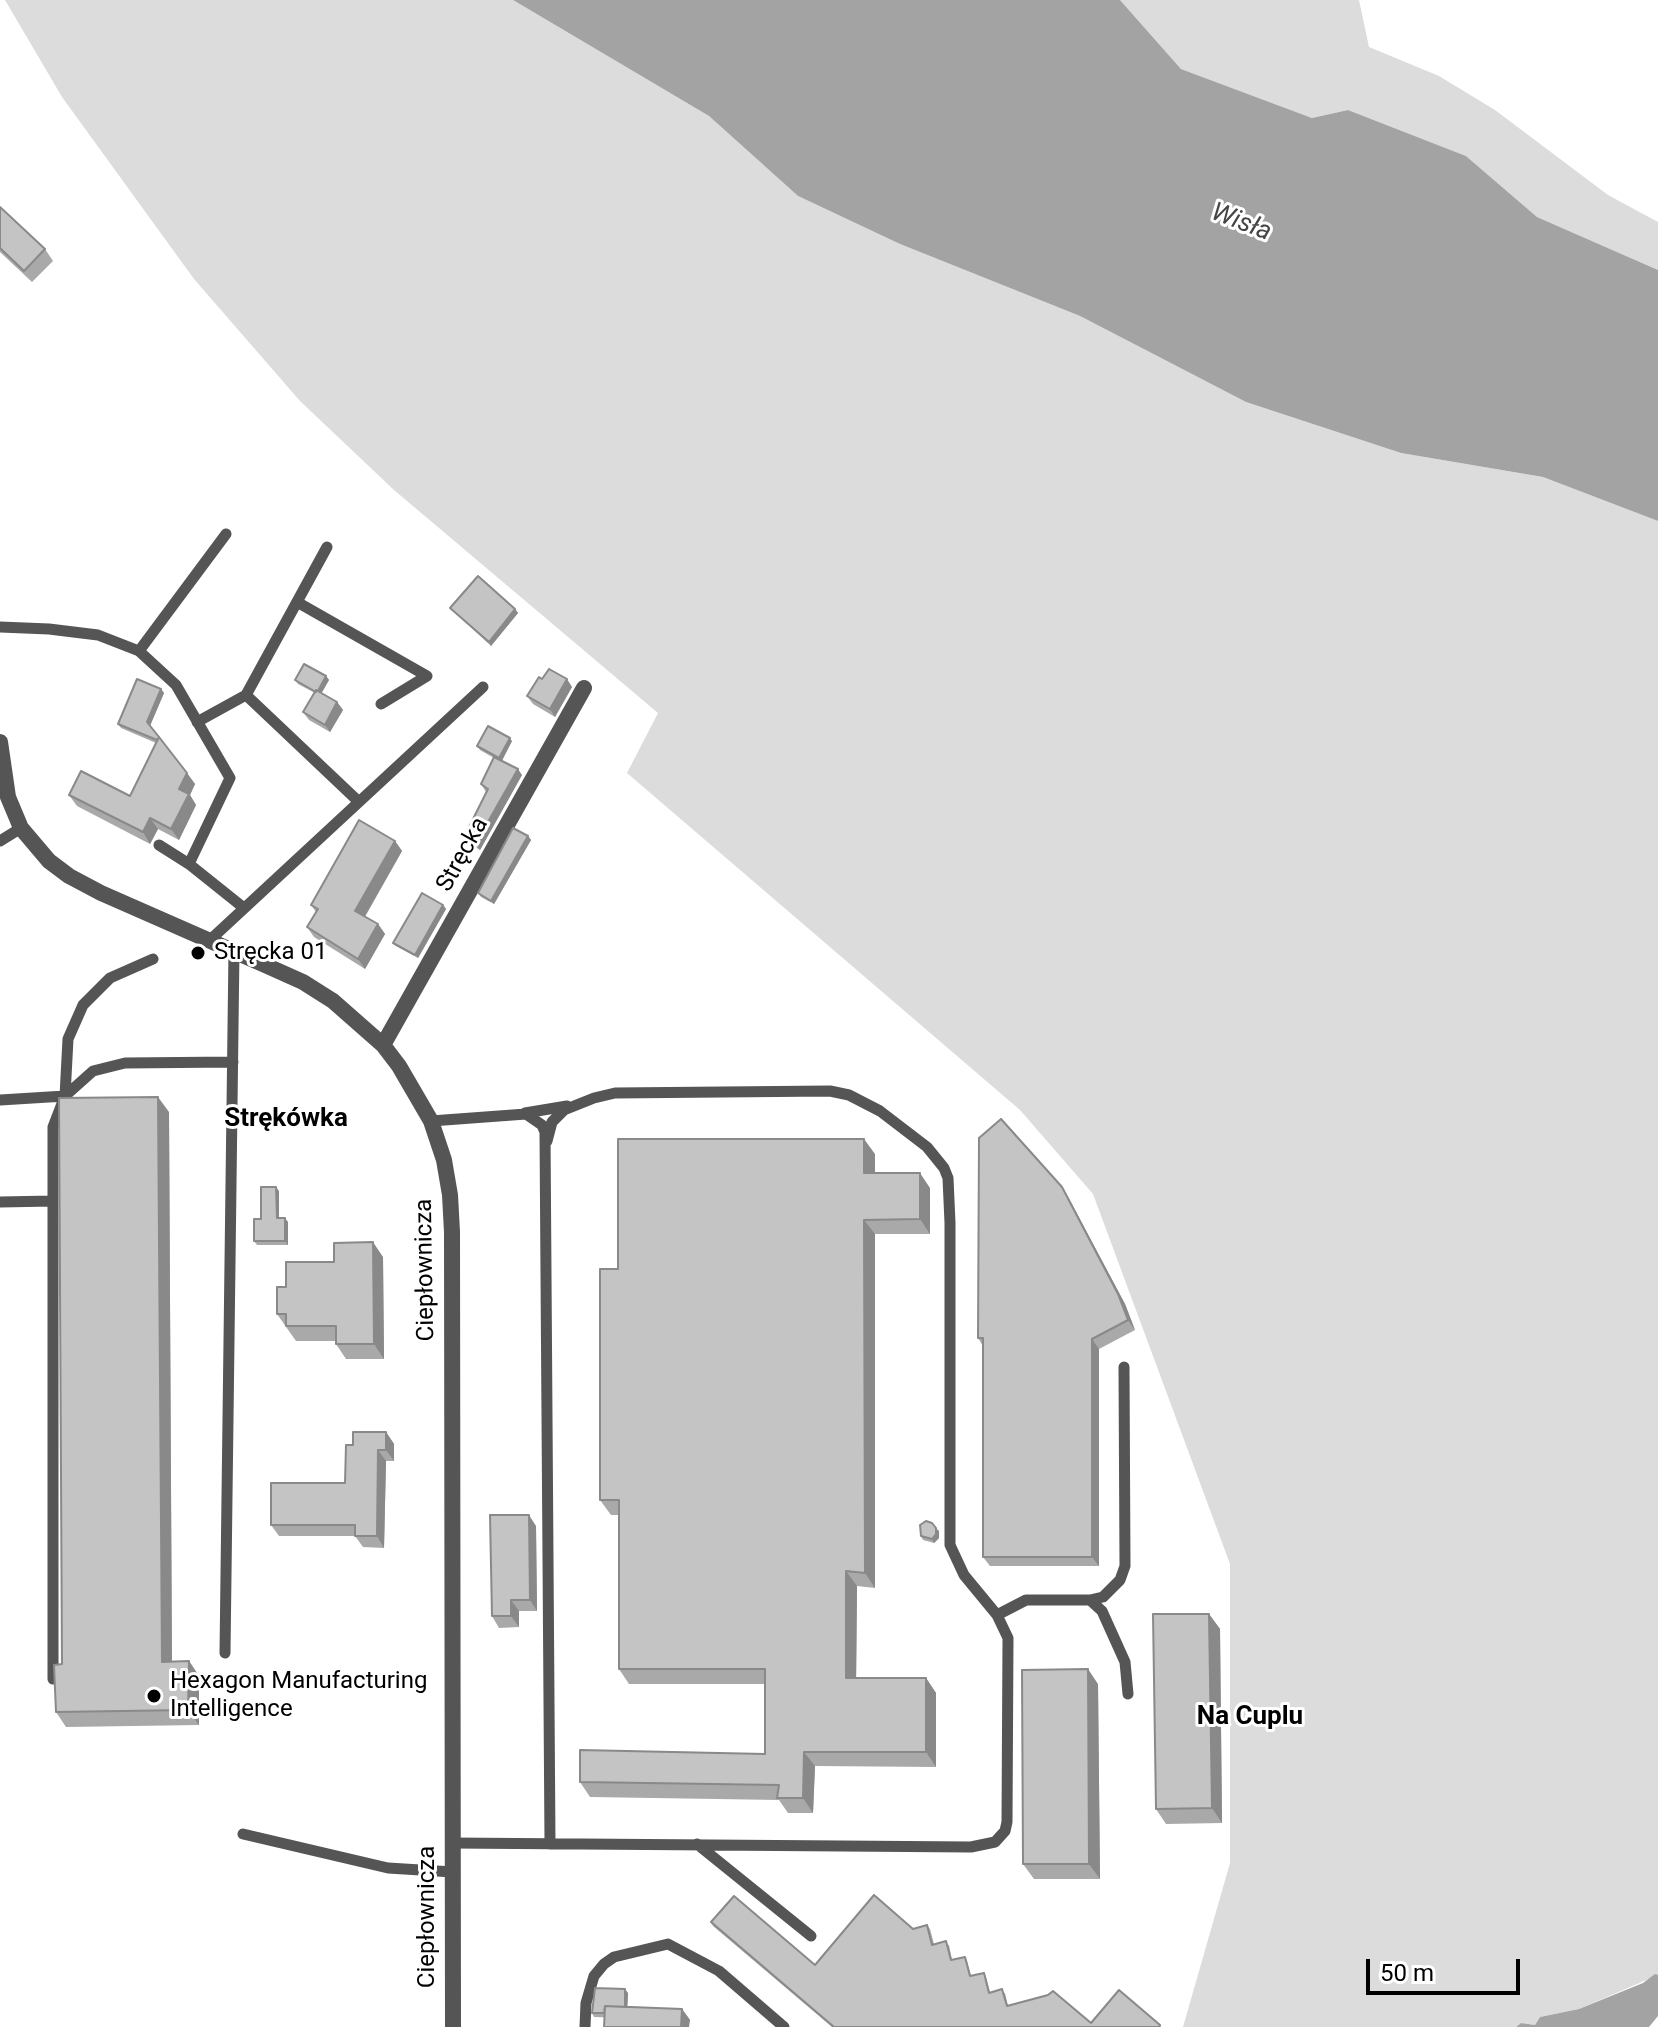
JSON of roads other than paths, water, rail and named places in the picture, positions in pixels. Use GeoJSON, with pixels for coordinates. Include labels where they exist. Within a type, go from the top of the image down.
{"type":"FeatureCollection","features":[{"type":"Feature","properties":{"kind":"street","name":"Stręcka"},"geometry":{"type":"LineString","coordinates":[[383,1045],[584,688]]}},
{"type":"Feature","properties":{"kind":"street","name":"Ciepłownicza"},"geometry":{"type":"LineString","coordinates":[[0,742],[8,797],[21,828],[41,853],[69,876],[101,893],[303,982],[333,1001],[383,1045],[405,1075],[431,1121],[448,1183],[452,1232],[453,2027]]}},
{"type":"Feature","properties":{"kind":"lane"},"geometry":{"type":"LineString","coordinates":[[139,651],[226,534]]}},
{"type":"Feature","properties":{"kind":"lane"},"geometry":{"type":"LineString","coordinates":[[197,722],[246,695],[327,547]]}},
{"type":"Feature","properties":{"kind":"lane"},"geometry":{"type":"LineString","coordinates":[[297,602],[427,676],[381,704]]}},
{"type":"Feature","properties":{"kind":"lane"},"geometry":{"type":"LineString","coordinates":[[0,627],[98,635],[139,651],[176,685],[230,778],[189,864]]}},
{"type":"Feature","properties":{"kind":"lane"},"geometry":{"type":"LineString","coordinates":[[210,940],[483,687]]}},
{"type":"Feature","properties":{"kind":"lane"},"geometry":{"type":"LineString","coordinates":[[246,695],[358,801]]}},
{"type":"Feature","properties":{"kind":"lane"},"geometry":{"type":"LineString","coordinates":[[0,841],[21,828]]}},
{"type":"Feature","properties":{"kind":"lane"},"geometry":{"type":"LineString","coordinates":[[159,845],[189,864],[244,908]]}},
{"type":"Feature","properties":{"kind":"lane"},"geometry":{"type":"LineString","coordinates":[[225,1653],[234,950]]}},
{"type":"Feature","properties":{"kind":"lane"},"geometry":{"type":"LineString","coordinates":[[53,1679],[53,1127],[65,1096],[68,1039],[83,1005],[110,978],[153,959]]}},
{"type":"Feature","properties":{"kind":"lane"},"geometry":{"type":"LineString","coordinates":[[0,1085],[1,1100],[65,1096],[93,1071],[125,1063],[233,1062]]}},
{"type":"Feature","properties":{"kind":"lane"},"geometry":{"type":"LineString","coordinates":[[431,1121],[520,1114],[575,1105],[624,1092],[830,1091],[849,1095],[880,1111],[937,1157],[948,1178],[949,1188],[950,1545],[964,1575],[1005,1627],[1009,1651],[1007,1822],[1002,1836],[995,1842],[971,1847],[452,1843]]}},
{"type":"Feature","properties":{"kind":"lane"},"geometry":{"type":"LineString","coordinates":[[550,1844],[547,1141],[552,1122],[564,1110],[575,1105]]}},
{"type":"Feature","properties":{"kind":"lane"},"geometry":{"type":"LineString","coordinates":[[520,1114],[532,1116],[542,1125],[547,1141]]}},
{"type":"Feature","properties":{"kind":"lane"},"geometry":{"type":"LineString","coordinates":[[0,1202],[53,1201]]}},
{"type":"Feature","properties":{"kind":"lane"},"geometry":{"type":"LineString","coordinates":[[997,1615],[1026,1600],[1090,1600],[1103,1597],[1120,1580],[1125,1566],[1124,1367]]}},
{"type":"Feature","properties":{"kind":"lane"},"geometry":{"type":"LineString","coordinates":[[1090,1600],[1102,1611],[1125,1662],[1128,1694]]}},
{"type":"Feature","properties":{"kind":"lane"},"geometry":{"type":"LineString","coordinates":[[243,1834],[388,1868],[453,1872]]}},
{"type":"Feature","properties":{"kind":"lane"},"geometry":{"type":"LineString","coordinates":[[697,1844],[811,1936]]}},
{"type":"Feature","properties":{"kind":"lane"},"geometry":{"type":"LineString","coordinates":[[585,2027],[586,2003],[594,1976],[604,1964],[614,1957],[668,1944],[719,1971],[784,2027]]}},
{"type":"Feature","properties":{"kind":"water","name":"Wisła"},"geometry":{"type":"Polygon","coordinates":[[[513,0],[1120,0],[1181,69],[1312,118],[1348,110],[1466,156],[1537,217],[1658,270],[1658,521],[1543,477],[1401,453],[1246,402],[1080,316],[900,244],[798,196],[709,116],[513,0]]]}},
{"type":"Feature","properties":{"kind":"water"},"geometry":{"type":"Polygon","coordinates":[[[1658,1975],[1658,2016],[1649,2027],[1516,2027],[1521,2023],[1535,2025],[1540,2017],[1579,2009],[1643,1983],[1658,1975]]]}},
{"type":"Feature","properties":{"kind":"place","name":"Stręcka 01"},"geometry":{"type":"Point","coordinates":[198,953]}},
{"type":"Feature","properties":{"kind":"place","name":"Hexagon Manufacturing Intelligence"},"geometry":{"type":"Point","coordinates":[154,1696]}},
{"type":"Feature","properties":{"kind":"district","name":"Strękówka"},"geometry":{"type":"Point","coordinates":[286,1119]}},
{"type":"Feature","properties":{"kind":"district","name":"Na Cuplu"},"geometry":{"type":"Point","coordinates":[1250,1717]}}]}
